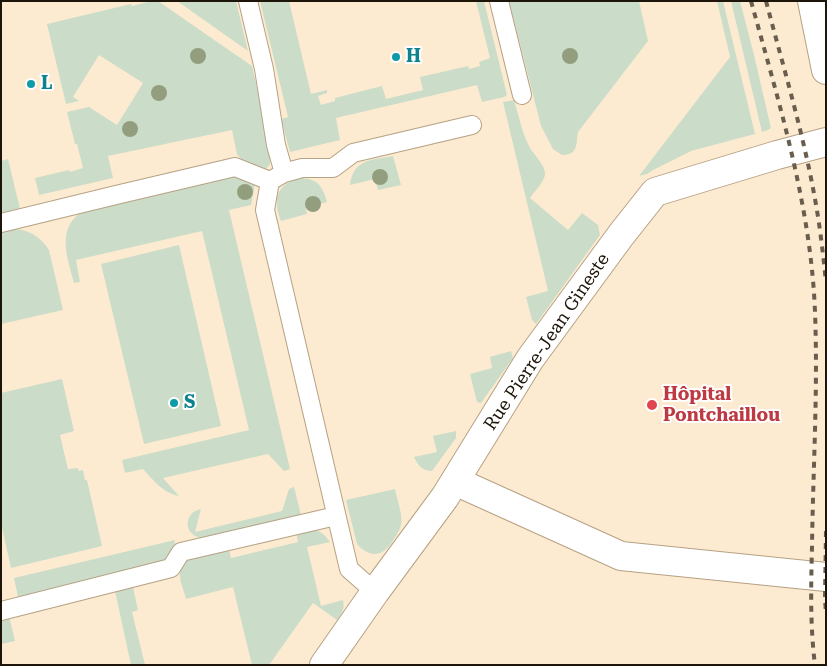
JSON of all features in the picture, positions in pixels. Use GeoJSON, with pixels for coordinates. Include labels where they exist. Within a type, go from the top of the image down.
{"type":"FeatureCollection","features":[{"type":"Feature","properties":{"kind":"street"},"geometry":{"type":"LineString","coordinates":[[817,8],[826,70]]}},
{"type":"Feature","properties":{"kind":"street","name":"Rue Pierre-Jean Gineste"},"geometry":{"type":"LineString","coordinates":[[324,665],[445,497],[530,359],[620,235],[655,192],[826,142]]}},
{"type":"Feature","properties":{"kind":"street"},"geometry":{"type":"LineString","coordinates":[[454,481],[621,556],[826,577]]}},
{"type":"Feature","properties":{"kind":"lane"},"geometry":{"type":"LineString","coordinates":[[248,1],[264,70],[276,145],[277,177],[265,210],[349,569],[375,592]]}},
{"type":"Feature","properties":{"kind":"lane"},"geometry":{"type":"LineString","coordinates":[[499,1],[522,95]]}},
{"type":"Feature","properties":{"kind":"lane"},"geometry":{"type":"LineString","coordinates":[[1,223],[235,167],[277,177],[302,168],[333,168],[353,153],[472,125]]}},
{"type":"Feature","properties":{"kind":"lane"},"geometry":{"type":"LineString","coordinates":[[1,611],[171,568],[181,552],[336,516]]}},
{"type":"Feature","properties":{"kind":"green space"},"geometry":{"type":"Polygon","coordinates":[[[158,1],[252,66],[271,149],[270,164],[266,169],[261,170],[241,159],[237,154],[232,130],[108,156],[113,178],[39,195],[35,178],[83,168],[67,112],[89,107],[117,125],[143,83],[99,55],[73,97],[79,101],[66,104],[47,24],[131,4],[132,6],[158,1]]]}},
{"type":"Feature","properties":{"kind":"green space"},"geometry":{"type":"Polygon","coordinates":[[[177,1],[236,1],[248,51],[177,1]]]}},
{"type":"Feature","properties":{"kind":"green space"},"geometry":{"type":"Polygon","coordinates":[[[260,1],[289,1],[311,94],[327,90],[327,93],[318,96],[321,105],[335,101],[335,98],[382,86],[386,99],[423,90],[420,77],[468,66],[469,69],[480,66],[479,62],[490,58],[476,1],[484,1],[507,95],[482,102],[477,85],[336,118],[340,140],[290,152],[281,119],[288,117],[260,1]]]}},
{"type":"Feature","properties":{"kind":"green space"},"geometry":{"type":"Polygon","coordinates":[[[509,1],[639,1],[648,41],[578,132],[574,151],[567,155],[562,155],[553,149],[541,126],[509,1]]]}},
{"type":"Feature","properties":{"kind":"green space"},"geometry":{"type":"Polygon","coordinates":[[[717,1],[723,1],[755,134],[691,151],[647,174],[639,176],[730,57],[717,1]]]}},
{"type":"Feature","properties":{"kind":"green space"},"geometry":{"type":"Polygon","coordinates":[[[731,1],[740,1],[754,55],[771,128],[762,132],[731,1]]]}},
{"type":"Feature","properties":{"kind":"green space"},"geometry":{"type":"Polygon","coordinates":[[[514,100],[527,142],[545,172],[543,181],[530,198],[568,230],[582,213],[598,225],[600,235],[536,324],[532,320],[526,297],[548,291],[503,102],[514,100]]]}},
{"type":"Feature","properties":{"kind":"green space"},"geometry":{"type":"Polygon","coordinates":[[[393,156],[401,185],[378,190],[375,179],[350,185],[352,176],[359,165],[371,160],[393,156]]]}},
{"type":"Feature","properties":{"kind":"green space"},"geometry":{"type":"Polygon","coordinates":[[[8,159],[20,209],[1,214],[1,161],[8,159]]]}},
{"type":"Feature","properties":{"kind":"green space"},"geometry":{"type":"Polygon","coordinates":[[[235,175],[255,184],[251,205],[229,210],[290,469],[284,471],[268,454],[163,478],[179,496],[163,489],[143,469],[125,473],[122,460],[249,430],[202,231],[76,260],[80,282],[74,283],[67,255],[66,237],[68,228],[73,220],[82,212],[94,207],[235,175]]]}},
{"type":"Feature","properties":{"kind":"green space"},"geometry":{"type":"Polygon","coordinates":[[[299,178],[315,181],[321,187],[327,202],[306,208],[307,214],[281,221],[277,207],[278,195],[286,184],[299,178]]]}},
{"type":"Feature","properties":{"kind":"green space"},"geometry":{"type":"Polygon","coordinates":[[[23,230],[33,234],[49,250],[63,310],[1,324],[1,231],[23,230]]]}},
{"type":"Feature","properties":{"kind":"green space"},"geometry":{"type":"Polygon","coordinates":[[[179,245],[221,426],[144,444],[101,264],[179,245]]]}},
{"type":"Feature","properties":{"kind":"green space"},"geometry":{"type":"Polygon","coordinates":[[[511,351],[513,358],[481,403],[477,402],[470,374],[492,368],[490,357],[511,351]]]}},
{"type":"Feature","properties":{"kind":"green space"},"geometry":{"type":"Polygon","coordinates":[[[62,379],[74,431],[60,435],[68,469],[78,468],[79,471],[83,470],[102,546],[11,568],[1,523],[1,393],[62,379]]]}},
{"type":"Feature","properties":{"kind":"green space"},"geometry":{"type":"Polygon","coordinates":[[[456,431],[456,438],[432,471],[423,469],[414,457],[437,452],[433,436],[456,431]]]}},
{"type":"Feature","properties":{"kind":"green space"},"geometry":{"type":"Polygon","coordinates":[[[294,487],[301,515],[207,538],[194,535],[188,526],[190,516],[195,511],[201,509],[195,532],[282,511],[289,489],[294,487]]]}},
{"type":"Feature","properties":{"kind":"green space"},"geometry":{"type":"Polygon","coordinates":[[[395,489],[400,507],[400,529],[391,544],[383,551],[371,554],[357,544],[346,500],[395,489]]]}},
{"type":"Feature","properties":{"kind":"green space"},"geometry":{"type":"Polygon","coordinates":[[[309,529],[321,532],[330,542],[307,547],[321,606],[343,600],[343,611],[337,620],[313,603],[269,665],[252,665],[233,587],[186,599],[180,579],[182,566],[186,561],[207,553],[229,549],[231,558],[298,542],[296,532],[309,529]]]}},
{"type":"Feature","properties":{"kind":"green space"},"geometry":{"type":"Polygon","coordinates":[[[175,540],[170,554],[160,564],[18,597],[14,578],[175,540]]]}},
{"type":"Feature","properties":{"kind":"green space"},"geometry":{"type":"Polygon","coordinates":[[[133,587],[138,610],[132,612],[145,665],[131,665],[115,591],[133,587]]]}},
{"type":"Feature","properties":{"kind":"green space"},"geometry":{"type":"Polygon","coordinates":[[[9,616],[15,641],[1,644],[1,618],[9,616]]]}},
{"type":"Feature","properties":{"kind":"railway"},"geometry":{"type":"LineString","coordinates":[[751,1],[792,155],[807,233],[812,272],[816,371],[811,606],[815,665]]}},
{"type":"Feature","properties":{"kind":"railway"},"geometry":{"type":"LineString","coordinates":[[766,1],[805,149],[818,219],[826,282]]}},
{"type":"Feature","properties":{"kind":"railway"},"geometry":{"type":"LineString","coordinates":[[826,531],[826,614]]}},
{"type":"Feature","properties":{"kind":"place","name":"H"},"geometry":{"type":"Point","coordinates":[396,57]}},
{"type":"Feature","properties":{"kind":"place","name":"L"},"geometry":{"type":"Point","coordinates":[31,84]}},
{"type":"Feature","properties":{"kind":"place","name":"S"},"geometry":{"type":"Point","coordinates":[174,403]}},
{"type":"Feature","properties":{"kind":"place","name":"Hôpital Pontchaillou"},"geometry":{"type":"Point","coordinates":[652,405]}}]}
